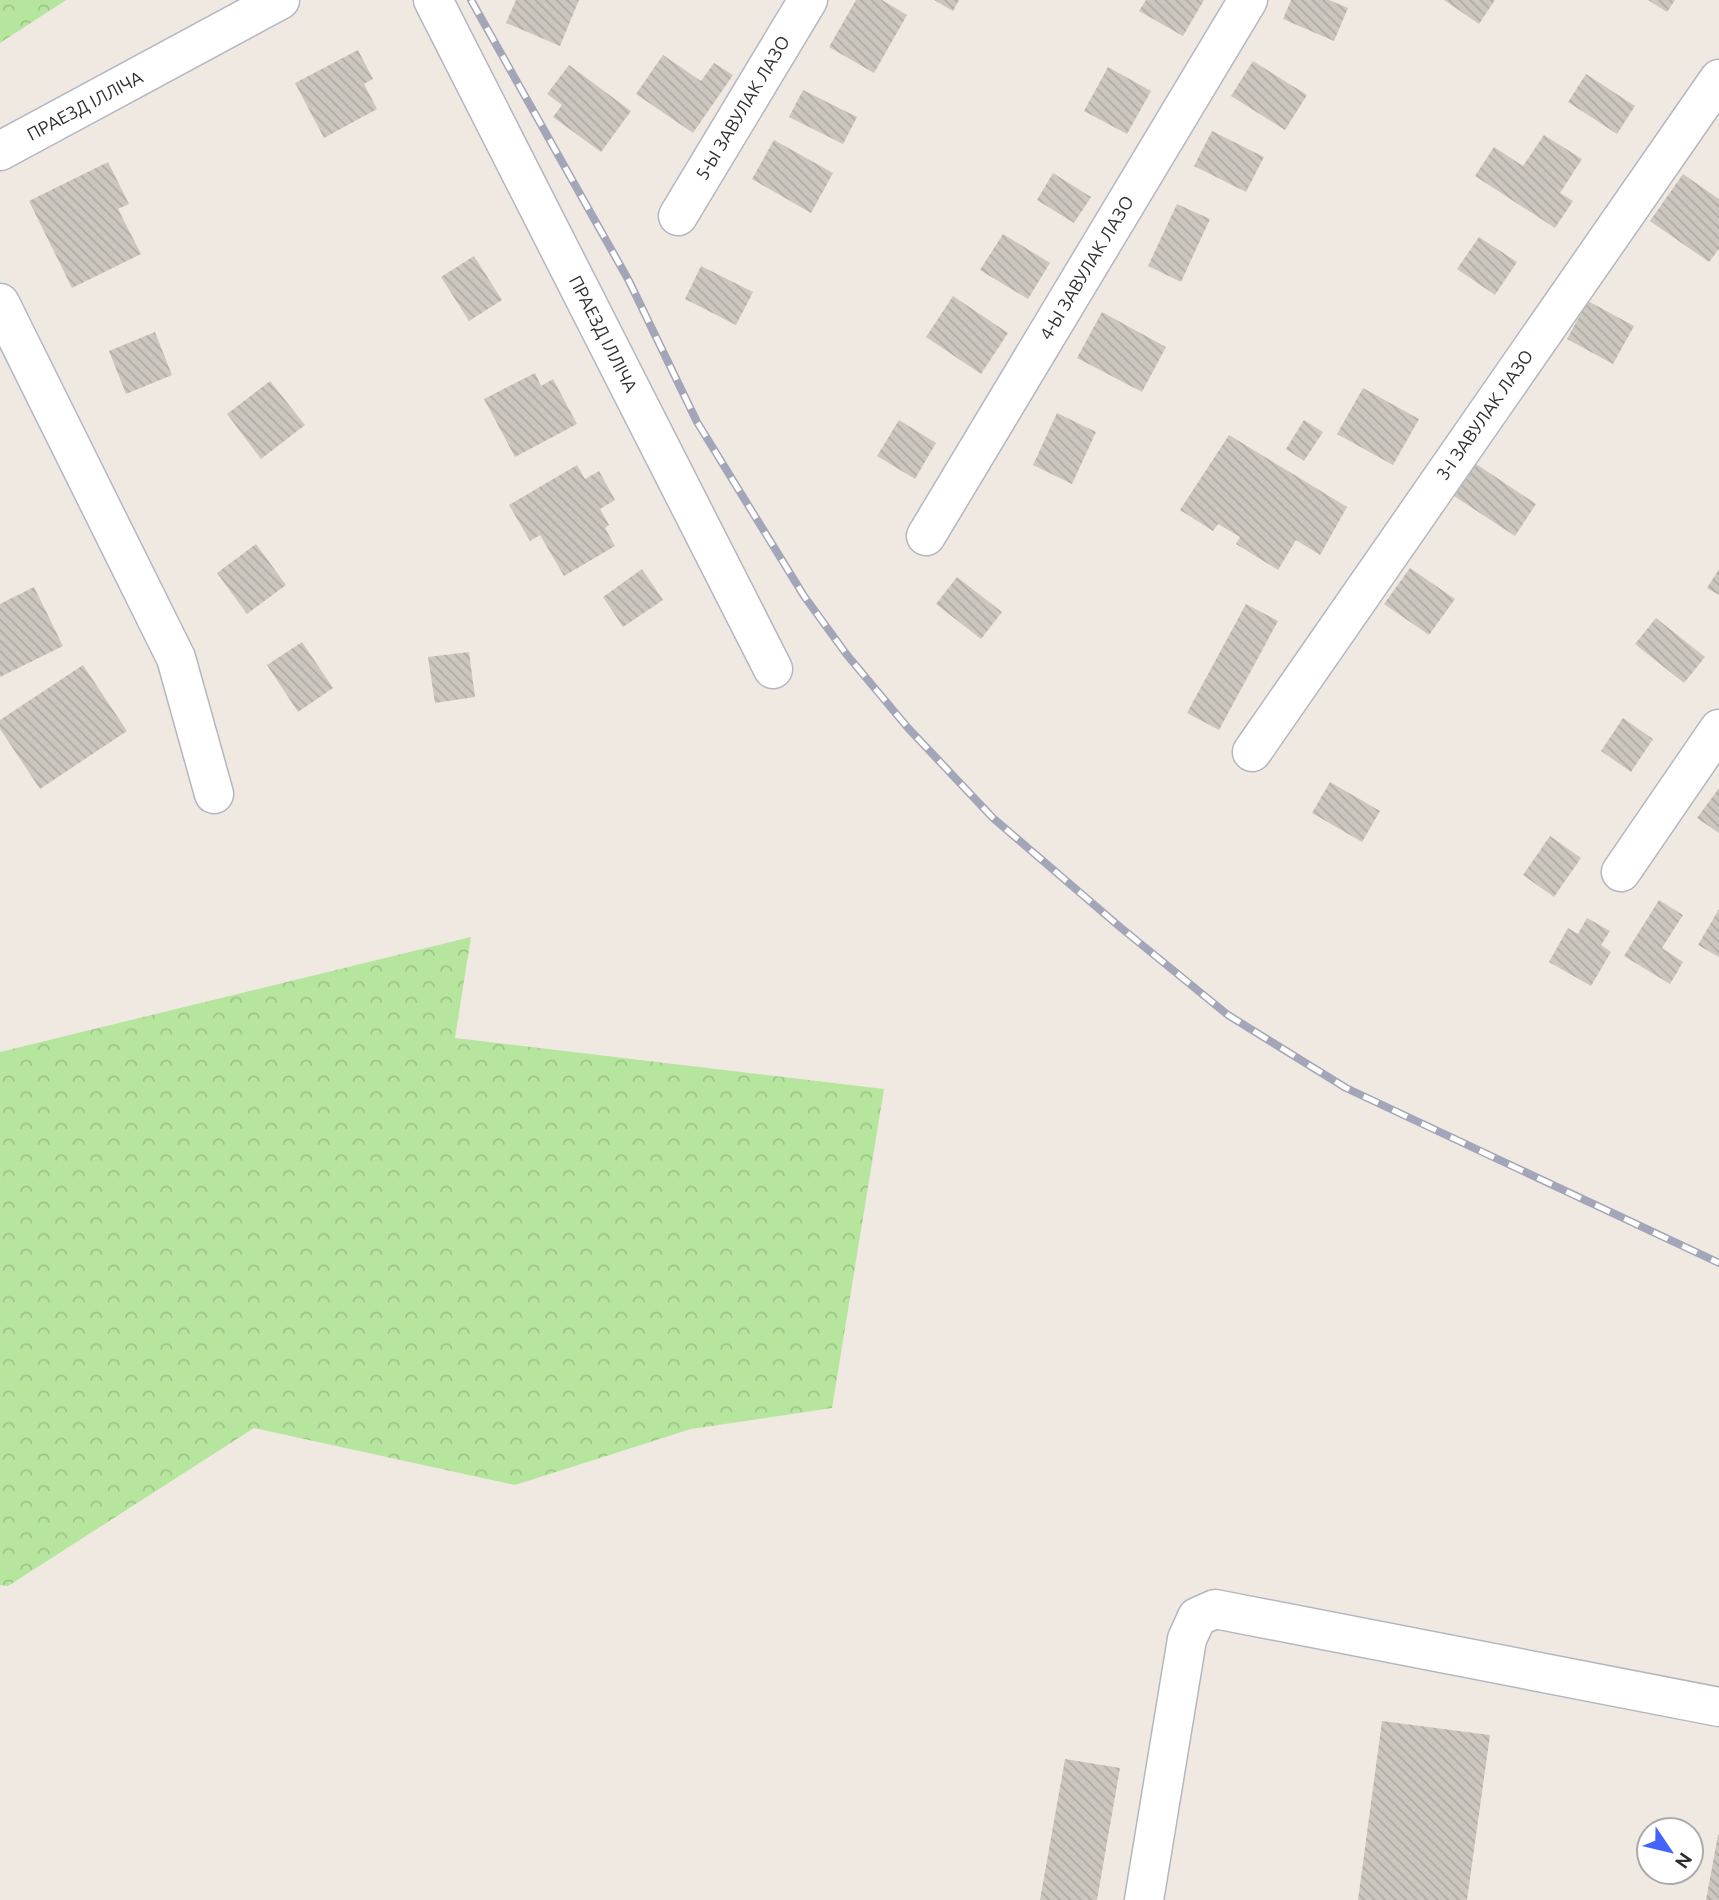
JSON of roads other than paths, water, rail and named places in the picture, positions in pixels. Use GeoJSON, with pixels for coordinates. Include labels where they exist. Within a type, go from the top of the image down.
{"type":"FeatureCollection","features":[{"type":"Feature","properties":{"kind":"street","name":"ПРАЕЗД ІЛЛІЧА"},"geometry":{"type":"LineString","coordinates":[[0,151],[280,0]]}},
{"type":"Feature","properties":{"kind":"street","name":"ПРАЕЗД ІЛЛІЧА"},"geometry":{"type":"LineString","coordinates":[[433,0],[773,668]]}},
{"type":"Feature","properties":{"kind":"street","name":"5-Ы ЗАВУЛАК ЛАЗО"},"geometry":{"type":"LineString","coordinates":[[678,216],[808,0]]}},
{"type":"Feature","properties":{"kind":"street","name":"4-Ы ЗАВУЛАК ЛАЗО"},"geometry":{"type":"LineString","coordinates":[[926,536],[1248,0]]}},
{"type":"Feature","properties":{"kind":"street","name":"3-І ЗАВУЛАК ЛАЗО"},"geometry":{"type":"LineString","coordinates":[[1252,751],[1719,79]]}},
{"type":"Feature","properties":{"kind":"street"},"geometry":{"type":"LineString","coordinates":[[0,303],[176,658],[214,794]]}},
{"type":"Feature","properties":{"kind":"street"},"geometry":{"type":"LineString","coordinates":[[1621,872],[1719,729]]}},
{"type":"Feature","properties":{"kind":"street"},"geometry":{"type":"LineString","coordinates":[[1144,1900],[1187,1639],[1197,1617],[1215,1609],[1719,1706]]}},
{"type":"Feature","properties":{"kind":"railway"},"geometry":{"type":"LineString","coordinates":[[471,0],[629,281],[697,422],[804,596],[847,655],[908,728],[993,818],[1228,1015],[1346,1088],[1719,1263]]}}]}
